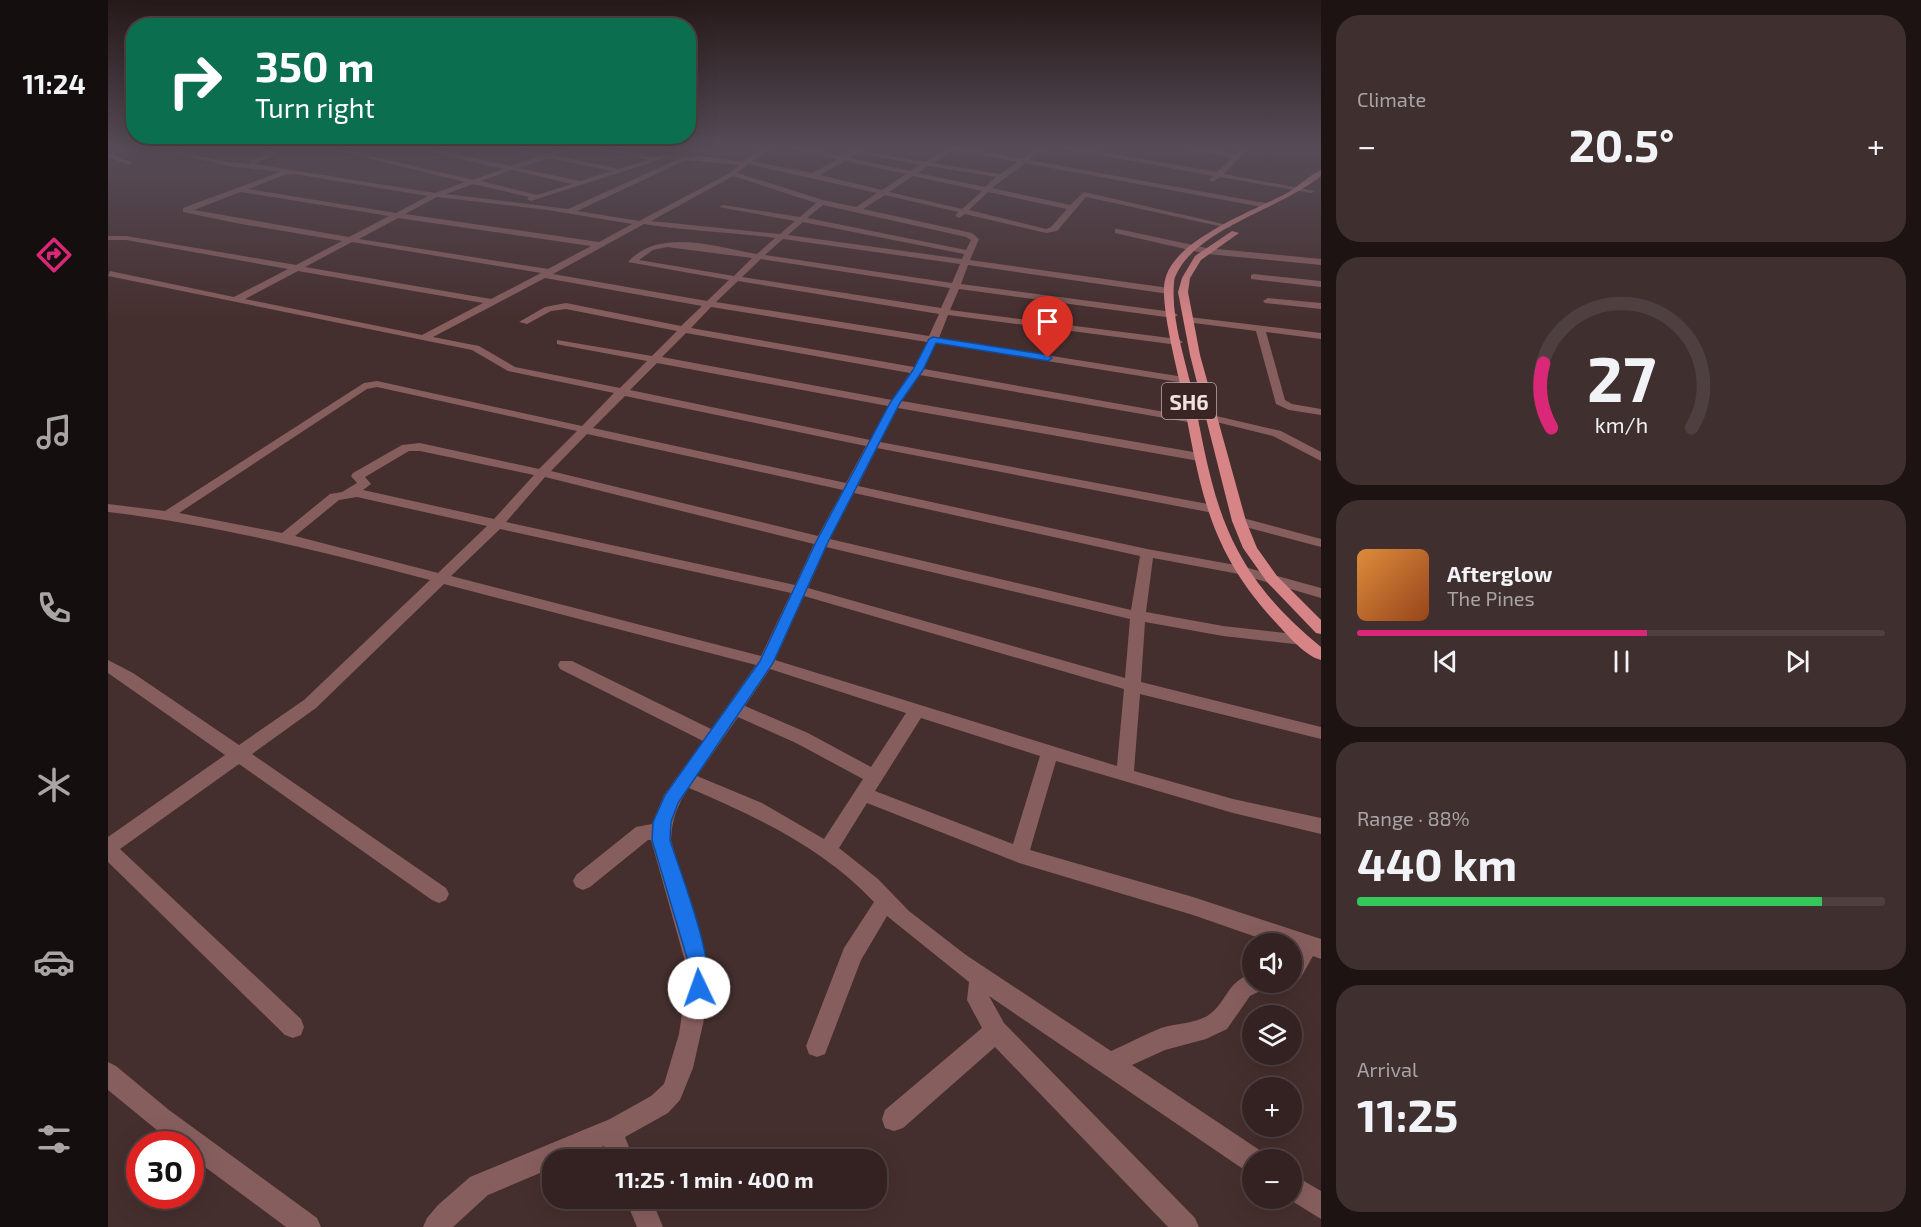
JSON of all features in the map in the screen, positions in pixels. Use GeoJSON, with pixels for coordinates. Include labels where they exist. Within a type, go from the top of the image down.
{"type":"FeatureCollection","features":[{"type":"Feature","properties":{"kind":"main road","name":"SH6"},"geometry":{"type":"LineString","coordinates":[[1279,205],[1198,258],[1186,278],[1183,292],[1195,355],[1239,522],[1250,548],[1272,579],[1321,629]]}},
{"type":"Feature","properties":{"kind":"main road","name":"SH6"},"geometry":{"type":"LineString","coordinates":[[1267,206],[1228,226],[1193,248],[1173,270],[1169,280],[1169,291],[1199,457],[1223,536],[1241,570],[1272,610],[1302,640],[1321,655]]}},
{"type":"Feature","properties":{"kind":"street"},"geometry":{"type":"LineString","coordinates":[[193,205],[186,211],[547,273],[709,304],[1184,380]]}},
{"type":"Feature","properties":{"kind":"street"},"geometry":{"type":"LineString","coordinates":[[336,205],[600,245]]}},
{"type":"Feature","properties":{"kind":"street"},"geometry":{"type":"LineString","coordinates":[[237,300],[414,205]]}},
{"type":"Feature","properties":{"kind":"street"},"geometry":{"type":"LineString","coordinates":[[526,205],[641,223],[721,229],[968,257]]}},
{"type":"Feature","properties":{"kind":"street"},"geometry":{"type":"LineString","coordinates":[[570,211],[582,205]]}},
{"type":"Feature","properties":{"kind":"street"},"geometry":{"type":"LineString","coordinates":[[423,338],[674,205]]}},
{"type":"Feature","properties":{"kind":"street"},"geometry":{"type":"LineString","coordinates":[[292,1027],[108,848],[310,704],[496,525],[542,473],[709,304],[817,205]]}},
{"type":"Feature","properties":{"kind":"street"},"geometry":{"type":"LineString","coordinates":[[436,1227],[452,1208],[487,1183],[530,1162],[610,1131],[660,1105],[671,1093],[679,1077],[699,988],[699,972],[660,831],[671,800],[766,663],[822,542],[895,403],[918,370],[946,312],[975,238],[836,205]]}},
{"type":"Feature","properties":{"kind":"street"},"geometry":{"type":"LineString","coordinates":[[857,210],[864,205]]}},
{"type":"Feature","properties":{"kind":"street"},"geometry":{"type":"LineString","coordinates":[[934,205],[1050,231],[1075,205]]}},
{"type":"Feature","properties":{"kind":"street"},"geometry":{"type":"LineString","coordinates":[[943,230],[970,205]]}},
{"type":"Feature","properties":{"kind":"street"},"geometry":{"type":"LineString","coordinates":[[1060,205],[1073,208]]}},
{"type":"Feature","properties":{"kind":"street"},"geometry":{"type":"LineString","coordinates":[[1141,205],[1228,226]]}},
{"type":"Feature","properties":{"kind":"street"},"geometry":{"type":"LineString","coordinates":[[723,207],[800,219],[968,257],[1169,291]]}},
{"type":"Feature","properties":{"kind":"street"},"geometry":{"type":"LineString","coordinates":[[1118,231],[1207,251],[1321,262]]}},
{"type":"Feature","properties":{"kind":"street"},"geometry":{"type":"LineString","coordinates":[[108,238],[126,238],[493,302]]}},
{"type":"Feature","properties":{"kind":"street"},"geometry":{"type":"LineString","coordinates":[[1173,315],[661,243],[648,248],[632,262],[946,312],[1178,342]]}},
{"type":"Feature","properties":{"kind":"street"},"geometry":{"type":"LineString","coordinates":[[110,274],[475,348],[512,369],[622,393],[1213,509]]}},
{"type":"Feature","properties":{"kind":"street"},"geometry":{"type":"LineString","coordinates":[[1254,277],[1321,284]]}},
{"type":"Feature","properties":{"kind":"street"},"geometry":{"type":"LineString","coordinates":[[1268,301],[1321,306]]}},
{"type":"Feature","properties":{"kind":"street"},"geometry":{"type":"LineString","coordinates":[[524,322],[548,309],[566,306],[685,330],[1193,420]]}},
{"type":"Feature","properties":{"kind":"street"},"geometry":{"type":"LineString","coordinates":[[1189,320],[1321,336]]}},
{"type":"Feature","properties":{"kind":"street"},"geometry":{"type":"LineString","coordinates":[[1260,328],[1280,402],[1289,407],[1321,412]]}},
{"type":"Feature","properties":{"kind":"street"},"geometry":{"type":"LineString","coordinates":[[561,342],[1199,457]]}},
{"type":"Feature","properties":{"kind":"street"},"geometry":{"type":"LineString","coordinates":[[167,515],[368,384],[381,384],[850,489],[890,495],[1147,553],[1241,570],[1320,594]]}},
{"type":"Feature","properties":{"kind":"street"},"geometry":{"type":"LineString","coordinates":[[1212,418],[1277,433],[1321,457]]}},
{"type":"Feature","properties":{"kind":"street"},"geometry":{"type":"LineString","coordinates":[[285,538],[327,501],[365,484],[357,476],[412,447],[542,473],[1138,616],[1223,631],[1302,640]]}},
{"type":"Feature","properties":{"kind":"street"},"geometry":{"type":"LineString","coordinates":[[347,493],[357,493],[799,591],[1133,686],[1321,733]]}},
{"type":"Feature","properties":{"kind":"street"},"geometry":{"type":"LineString","coordinates":[[108,508],[167,515],[285,538],[766,663],[1125,776],[1233,806],[1321,826]]}},
{"type":"Feature","properties":{"kind":"street"},"geometry":{"type":"LineString","coordinates":[[1239,522],[1321,543]]}},
{"type":"Feature","properties":{"kind":"street"},"geometry":{"type":"LineString","coordinates":[[1125,776],[1138,616],[1147,553]]}},
{"type":"Feature","properties":{"kind":"street"},"geometry":{"type":"LineString","coordinates":[[566,665],[712,738]]}},
{"type":"Feature","properties":{"kind":"street"},"geometry":{"type":"LineString","coordinates":[[108,666],[127,676],[438,894]]}},
{"type":"Feature","properties":{"kind":"street"},"geometry":{"type":"LineString","coordinates":[[734,708],[802,738],[868,785],[1019,855],[1193,906],[1315,947],[1302,961]]}},
{"type":"Feature","properties":{"kind":"street"},"geometry":{"type":"LineString","coordinates":[[827,850],[917,710]]}},
{"type":"Feature","properties":{"kind":"street"},"geometry":{"type":"LineString","coordinates":[[1019,855],[1050,752]]}},
{"type":"Feature","properties":{"kind":"street"},"geometry":{"type":"LineString","coordinates":[[685,779],[755,808],[827,850],[871,885],[902,918],[980,977],[1242,1153]]}},
{"type":"Feature","properties":{"kind":"street"},"geometry":{"type":"LineString","coordinates":[[583,881],[643,833],[660,831]]}},
{"type":"Feature","properties":{"kind":"street"},"geometry":{"type":"LineString","coordinates":[[817,1046],[847,966],[886,900]]}},
{"type":"Feature","properties":{"kind":"street"},"geometry":{"type":"LineString","coordinates":[[980,977],[978,1000],[996,1031],[1186,1227]]}},
{"type":"Feature","properties":{"kind":"street"},"geometry":{"type":"LineString","coordinates":[[1109,1064],[1163,1039],[1206,1028],[1219,1021],[1242,989]]}},
{"type":"Feature","properties":{"kind":"street"},"geometry":{"type":"LineString","coordinates":[[894,1119],[996,1031]]}},
{"type":"Feature","properties":{"kind":"street"},"geometry":{"type":"LineString","coordinates":[[108,1074],[160,1119],[308,1227]]}},
{"type":"Feature","properties":{"kind":"street"},"geometry":{"type":"LineString","coordinates":[[610,1131],[617,1149]]}},
{"type":"Feature","properties":{"kind":"street"},"geometry":{"type":"LineString","coordinates":[[1302,1193],[1321,1206]]}},
{"type":"Feature","properties":{"kind":"street"},"geometry":{"type":"LineString","coordinates":[[643,1209],[650,1227]]}},
{"type":"Feature","properties":{"kind":"route"},"geometry":{"type":"LineString","coordinates":[[699,988],[697,958],[661,840],[662,822],[671,800],[766,663],[822,542],[895,403],[918,370],[933,339],[1048,358]]}}]}
